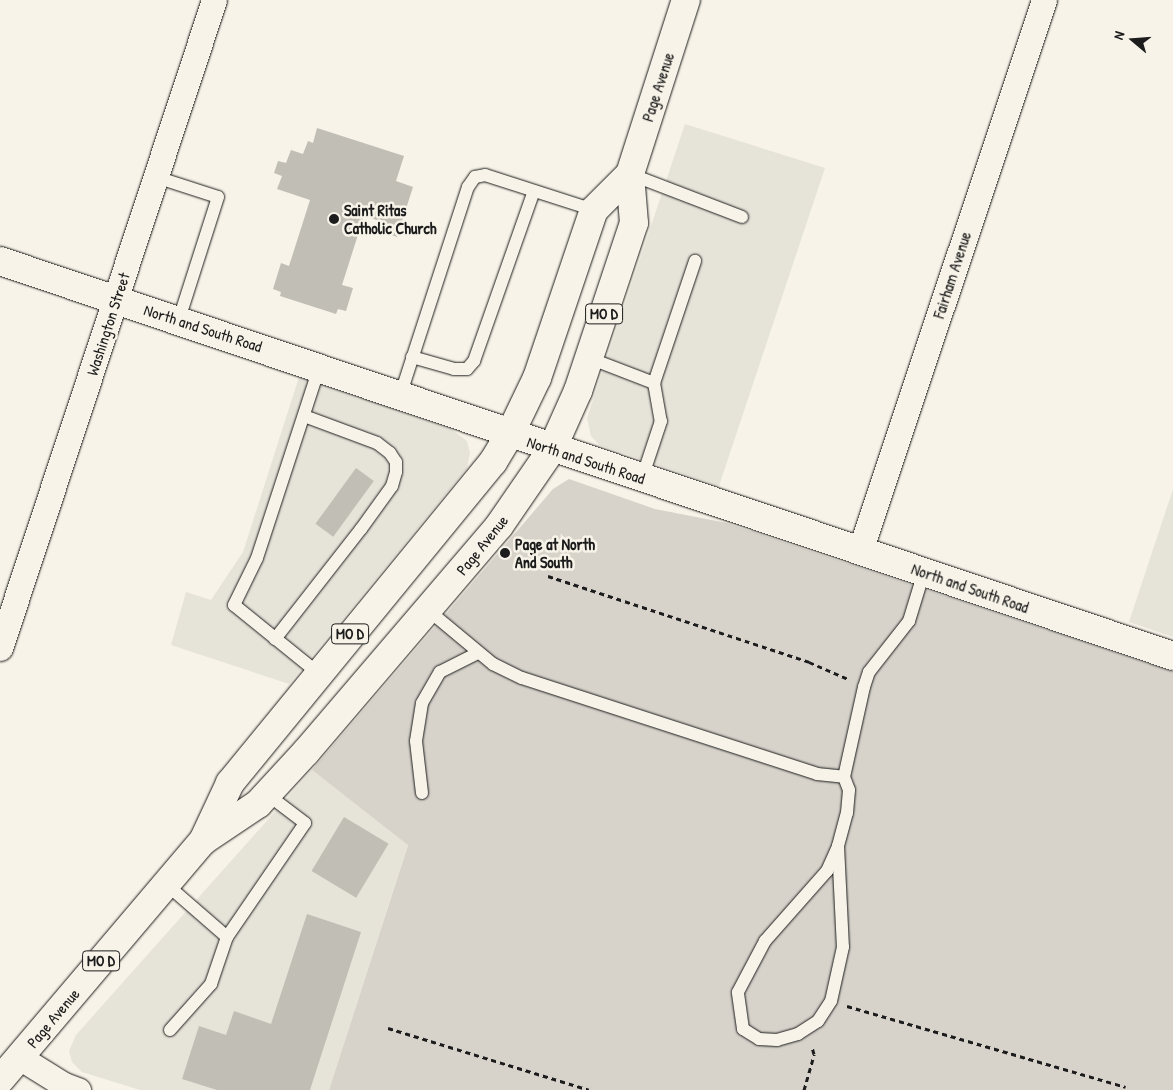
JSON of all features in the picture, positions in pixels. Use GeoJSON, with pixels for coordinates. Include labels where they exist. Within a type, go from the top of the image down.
{"type":"FeatureCollection","features":[{"type":"Feature","properties":{"kind":"main road","name":"Page Avenue"},"geometry":{"type":"LineString","coordinates":[[0,1080],[203,841],[258,804],[428,610],[500,526],[552,449],[589,358],[634,223],[630,174],[686,0]]}},
{"type":"Feature","properties":{"kind":"main road","name":"Page Avenue"},"geometry":{"type":"LineString","coordinates":[[203,841],[230,783],[318,673],[474,487],[510,434],[537,378],[594,210],[630,174]]}},
{"type":"Feature","properties":{"kind":"main road","name":"North and South Road"},"geometry":{"type":"LineString","coordinates":[[0,261],[179,319],[552,449],[1173,656]]}},
{"type":"Feature","properties":{"kind":"street","name":"Washington Street"},"geometry":{"type":"LineString","coordinates":[[0,648],[214,0]]}},
{"type":"Feature","properties":{"kind":"street","name":"Fairham Avenue"},"geometry":{"type":"LineString","coordinates":[[860,551],[1044,0]]}},
{"type":"Feature","properties":{"kind":"street"},"geometry":{"type":"LineString","coordinates":[[20,1057],[64,1086],[78,1090]]}},
{"type":"Feature","properties":{"kind":"lane"},"geometry":{"type":"LineString","coordinates":[[630,174],[742,218]]}},
{"type":"Feature","properties":{"kind":"lane"},"geometry":{"type":"LineString","coordinates":[[400,396],[468,187],[475,177],[485,175],[594,210]]}},
{"type":"Feature","properties":{"kind":"lane"},"geometry":{"type":"LineString","coordinates":[[156,177],[218,197],[179,319]]}},
{"type":"Feature","properties":{"kind":"lane"},"geometry":{"type":"LineString","coordinates":[[412,357],[454,370],[467,369],[474,362],[534,191]]}},
{"type":"Feature","properties":{"kind":"lane"},"geometry":{"type":"LineString","coordinates":[[642,478],[662,421],[654,383],[695,261]]}},
{"type":"Feature","properties":{"kind":"lane"},"geometry":{"type":"LineString","coordinates":[[589,358],[654,383]]}},
{"type":"Feature","properties":{"kind":"lane"},"geometry":{"type":"LineString","coordinates":[[318,673],[234,605],[257,558],[319,368]]}},
{"type":"Feature","properties":{"kind":"lane"},"geometry":{"type":"LineString","coordinates":[[275,639],[377,507],[392,486],[396,472],[396,462],[390,453],[376,442],[304,416]]}},
{"type":"Feature","properties":{"kind":"lane"},"geometry":{"type":"LineString","coordinates":[[838,846],[843,948],[831,1001],[818,1021],[804,1030],[777,1040],[759,1039],[743,1029],[738,992],[764,941],[827,871],[838,846],[847,813],[849,790],[844,777],[864,687],[869,672],[909,621],[924,572]]}},
{"type":"Feature","properties":{"kind":"lane"},"geometry":{"type":"LineString","coordinates":[[428,610],[478,653],[522,678],[817,774],[844,777]]}},
{"type":"Feature","properties":{"kind":"lane"},"geometry":{"type":"LineString","coordinates":[[422,792],[416,741],[422,703],[440,672],[478,653]]}},
{"type":"Feature","properties":{"kind":"lane"},"geometry":{"type":"LineString","coordinates":[[170,1030],[211,984],[227,936],[305,823],[266,794]]}},
{"type":"Feature","properties":{"kind":"lane"},"geometry":{"type":"LineString","coordinates":[[166,884],[227,936]]}},
{"type":"Feature","properties":{"kind":"path"},"geometry":{"type":"LineString","coordinates":[[548,576],[809,662],[864,687]]}},
{"type":"Feature","properties":{"kind":"path"},"geometry":{"type":"LineString","coordinates":[[831,1001],[1125,1087]]}},
{"type":"Feature","properties":{"kind":"path"},"geometry":{"type":"LineString","coordinates":[[388,1028],[589,1090]]}},
{"type":"Feature","properties":{"kind":"path"},"geometry":{"type":"LineString","coordinates":[[804,1030],[814,1054],[804,1090]]}},
{"type":"Feature","properties":{"kind":"shaded area"},"geometry":{"type":"Polygon","coordinates":[[[685,124],[825,168],[719,486],[599,445],[591,436],[587,418],[685,124]]]}},
{"type":"Feature","properties":{"kind":"shaded area"},"geometry":{"type":"Polygon","coordinates":[[[299,377],[451,429],[467,441],[470,453],[467,468],[289,684],[171,645],[186,592],[211,600],[243,552],[299,377]]]}},
{"type":"Feature","properties":{"kind":"shaded area"},"geometry":{"type":"Polygon","coordinates":[[[569,479],[655,509],[727,523],[1173,672],[1173,1090],[329,1090],[408,845],[312,770],[553,489],[569,479]]]}},
{"type":"Feature","properties":{"kind":"shaded area"},"geometry":{"type":"Polygon","coordinates":[[[1173,489],[1173,637],[1129,622],[1173,489]]]}},
{"type":"Feature","properties":{"kind":"shaded area"},"geometry":{"type":"Polygon","coordinates":[[[312,770],[408,844],[329,1090],[140,1090],[82,1072],[72,1062],[69,1051],[76,1035],[312,770]]]}},
{"type":"Feature","properties":{"kind":"building","name":"Saint Ritas Catholic Church"},"geometry":{"type":"Polygon","coordinates":[[[317,128],[404,156],[396,181],[413,187],[397,237],[381,231],[383,222],[364,216],[342,285],[353,288],[346,311],[338,309],[336,314],[280,296],[281,292],[273,289],[281,263],[289,266],[310,200],[277,189],[282,176],[274,173],[278,161],[286,163],[291,150],[303,154],[308,141],[313,143],[317,128]]]}},
{"type":"Feature","properties":{"kind":"building"},"geometry":{"type":"Polygon","coordinates":[[[356,468],[374,481],[333,537],[315,524],[356,468]]]}},
{"type":"Feature","properties":{"kind":"building"},"geometry":{"type":"Polygon","coordinates":[[[344,817],[389,844],[356,898],[312,871],[344,817]]]}},
{"type":"Feature","properties":{"kind":"building"},"geometry":{"type":"Polygon","coordinates":[[[307,914],[361,932],[310,1090],[217,1090],[182,1079],[199,1026],[226,1035],[234,1011],[271,1024],[307,914]]]}},
{"type":"Feature","properties":{"kind":"place","name":"Saint Ritas Catholic Church"},"geometry":{"type":"Point","coordinates":[334,219]}},
{"type":"Feature","properties":{"kind":"place","name":"Page at North And South"},"geometry":{"type":"Point","coordinates":[505,553]}}]}
